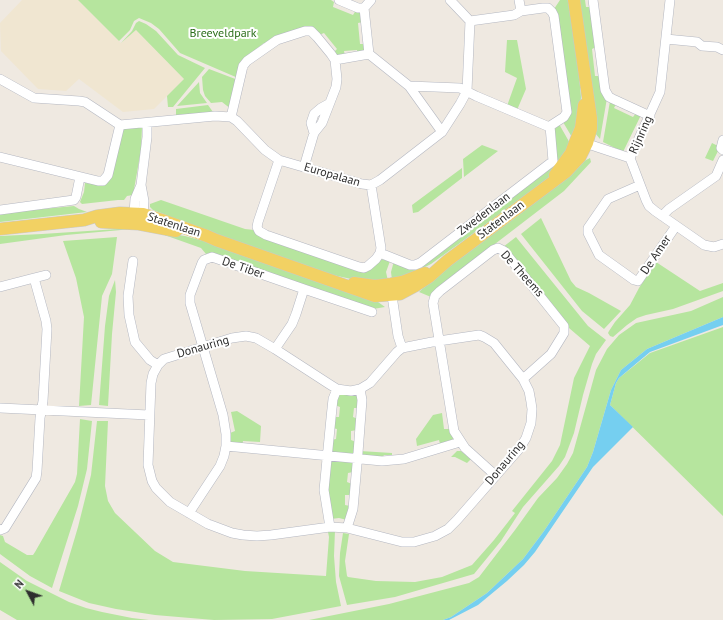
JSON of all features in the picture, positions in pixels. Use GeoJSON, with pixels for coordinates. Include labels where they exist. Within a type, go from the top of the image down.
{"type":"FeatureCollection","features":[{"type":"Feature","properties":{"kind":"main road","name":"Statenlaan"},"geometry":{"type":"LineString","coordinates":[[2,228],[84,220],[97,222],[118,222],[139,217],[206,240],[216,240],[321,276],[391,290],[402,282],[418,276],[447,261],[566,172],[580,157],[582,142],[591,128],[591,118],[574,0]]}},
{"type":"Feature","properties":{"kind":"street"},"geometry":{"type":"LineString","coordinates":[[339,0],[358,8],[364,8]]}},
{"type":"Feature","properties":{"kind":"street"},"geometry":{"type":"LineString","coordinates":[[371,0],[364,8],[369,54],[409,86],[442,132]]}},
{"type":"Feature","properties":{"kind":"street"},"geometry":{"type":"LineString","coordinates":[[409,86],[460,88],[547,126],[550,126],[564,117],[567,112],[554,16],[548,8],[521,11],[514,15],[470,21],[450,0]]}},
{"type":"Feature","properties":{"kind":"street"},"geometry":{"type":"LineString","coordinates":[[519,0],[521,11]]}},
{"type":"Feature","properties":{"kind":"street"},"geometry":{"type":"LineString","coordinates":[[593,0],[605,90],[613,99],[650,116]]}},
{"type":"Feature","properties":{"kind":"street","name":"Rijnring"},"geometry":{"type":"LineString","coordinates":[[670,0],[660,92],[630,158],[649,206],[704,245],[714,247],[723,244]]}},
{"type":"Feature","properties":{"kind":"street","name":"Europalaan"},"geometry":{"type":"LineString","coordinates":[[231,117],[237,121],[265,150],[279,160],[371,186],[442,132],[460,104],[467,92],[470,21]]}},
{"type":"Feature","properties":{"kind":"street"},"geometry":{"type":"LineString","coordinates":[[0,78],[34,98],[79,100],[85,102],[120,125],[215,116],[231,117],[243,66],[247,61],[277,40],[305,31],[311,31],[317,36],[331,54],[335,60],[337,69],[336,87],[322,123],[314,132],[304,167]]}},
{"type":"Feature","properties":{"kind":"street"},"geometry":{"type":"LineString","coordinates":[[666,39],[697,42],[702,46],[717,47],[723,50]]}},
{"type":"Feature","properties":{"kind":"street"},"geometry":{"type":"LineString","coordinates":[[335,60],[369,54]]}},
{"type":"Feature","properties":{"kind":"street"},"geometry":{"type":"LineString","coordinates":[[139,217],[144,201],[141,186],[147,137],[147,123]]}},
{"type":"Feature","properties":{"kind":"street"},"geometry":{"type":"LineString","coordinates":[[0,157],[98,182],[103,181],[108,175],[120,125]]}},
{"type":"Feature","properties":{"kind":"street","name":"Zwedenlaan"},"geometry":{"type":"LineString","coordinates":[[380,253],[410,265],[420,263],[553,161],[550,126]]}},
{"type":"Feature","properties":{"kind":"street"},"geometry":{"type":"LineString","coordinates":[[723,140],[721,148],[723,150]]}},
{"type":"Feature","properties":{"kind":"street"},"geometry":{"type":"LineString","coordinates":[[582,142],[630,158]]}},
{"type":"Feature","properties":{"kind":"street"},"geometry":{"type":"LineString","coordinates":[[279,160],[258,222],[257,227],[259,231],[266,235],[364,268],[368,266],[380,253],[381,248],[371,186]]}},
{"type":"Feature","properties":{"kind":"street"},"geometry":{"type":"LineString","coordinates":[[662,216],[669,209],[716,176],[723,160]]}},
{"type":"Feature","properties":{"kind":"street"},"geometry":{"type":"LineString","coordinates":[[0,210],[74,200],[80,177]]}},
{"type":"Feature","properties":{"kind":"street","name":"De Amer"},"geometry":{"type":"LineString","coordinates":[[640,185],[608,199],[588,228],[588,234],[601,257],[634,280],[638,281],[676,226]]}},
{"type":"Feature","properties":{"kind":"street","name":"De Theems"},"geometry":{"type":"LineString","coordinates":[[439,341],[433,303],[435,296],[498,248],[504,251],[564,326],[564,333],[551,354],[523,379]]}},
{"type":"Feature","properties":{"kind":"street","name":"De Tiber"},"geometry":{"type":"LineString","coordinates":[[202,346],[190,303],[190,295],[202,263],[207,258],[212,257],[304,289]]}},
{"type":"Feature","properties":{"kind":"street"},"geometry":{"type":"LineString","coordinates":[[133,261],[128,296],[132,334],[135,342],[150,360],[158,365]]}},
{"type":"Feature","properties":{"kind":"street"},"geometry":{"type":"LineString","coordinates":[[0,288],[46,275]]}},
{"type":"Feature","properties":{"kind":"street"},"geometry":{"type":"LineString","coordinates":[[0,530],[5,528],[36,478],[38,471],[43,401],[46,321],[34,278]]}},
{"type":"Feature","properties":{"kind":"street"},"geometry":{"type":"LineString","coordinates":[[275,349],[292,324],[304,289],[372,312]]}},
{"type":"Feature","properties":{"kind":"street"},"geometry":{"type":"LineString","coordinates":[[330,526],[324,490],[332,405],[337,389],[351,391],[360,389],[370,383],[402,348],[398,336],[391,290]]}},
{"type":"Feature","properties":{"kind":"street","name":"Donauring"},"geometry":{"type":"LineString","coordinates":[[337,389],[275,349],[256,338],[246,336],[202,346],[164,359],[158,365],[153,374],[149,415],[148,465],[150,476],[156,488],[170,502],[189,513],[219,529],[242,535],[271,535],[330,526],[347,528],[402,542],[414,542],[431,538],[448,529],[520,448],[526,438],[531,423],[532,409],[529,391],[523,379],[494,344],[484,337],[478,336],[439,341],[402,348]]}},
{"type":"Feature","properties":{"kind":"street"},"geometry":{"type":"LineString","coordinates":[[439,341],[454,431],[460,442],[470,454],[495,475]]}},
{"type":"Feature","properties":{"kind":"street"},"geometry":{"type":"LineString","coordinates":[[189,513],[220,466],[226,446],[226,425],[202,346]]}},
{"type":"Feature","properties":{"kind":"street"},"geometry":{"type":"LineString","coordinates":[[347,528],[353,509],[362,400],[360,389]]}},
{"type":"Feature","properties":{"kind":"street"},"geometry":{"type":"LineString","coordinates":[[0,408],[149,415]]}},
{"type":"Feature","properties":{"kind":"street"},"geometry":{"type":"LineString","coordinates":[[226,446],[382,461],[404,459],[460,442]]}},
{"type":"Feature","properties":{"kind":"shaded area"},"geometry":{"type":"Polygon","coordinates":[[[22,0],[78,0],[121,43],[136,30],[184,79],[154,109],[123,112],[79,79],[66,91],[38,89],[1,51],[0,23],[22,0]]]}},
{"type":"Feature","properties":{"kind":"green space","name":"Breeveldpark"},"geometry":{"type":"Polygon","coordinates":[[[78,0],[331,0],[334,2],[333,7],[353,15],[356,10],[360,13],[363,22],[358,23],[360,44],[366,44],[365,52],[357,55],[357,50],[344,51],[345,56],[339,57],[333,53],[337,49],[324,33],[319,35],[315,31],[264,43],[255,50],[238,78],[180,53],[159,29],[151,23],[139,18],[134,21],[130,30],[119,41],[78,0]]]}},
{"type":"Feature","properties":{"kind":"green space"},"geometry":{"type":"Polygon","coordinates":[[[560,0],[568,0],[578,64],[581,97],[579,120],[573,139],[563,122],[566,119],[554,9],[560,0]]]}},
{"type":"Feature","properties":{"kind":"green space"},"geometry":{"type":"Polygon","coordinates":[[[578,0],[585,0],[586,7],[590,7],[596,47],[592,49],[595,76],[600,76],[607,98],[600,139],[595,133],[578,0]]]}},
{"type":"Feature","properties":{"kind":"green space"},"geometry":{"type":"Polygon","coordinates":[[[139,21],[156,31],[178,55],[205,68],[173,107],[168,107],[167,96],[184,79],[136,30],[121,43],[139,21]]]}},
{"type":"Feature","properties":{"kind":"green space"},"geometry":{"type":"Polygon","coordinates":[[[507,40],[517,40],[526,89],[517,110],[507,106],[517,78],[505,72],[507,40]]]}},
{"type":"Feature","properties":{"kind":"green space"},"geometry":{"type":"Polygon","coordinates":[[[209,69],[238,80],[231,109],[222,102],[211,103],[205,96],[202,77],[209,69]]]}},
{"type":"Feature","properties":{"kind":"green space"},"geometry":{"type":"Polygon","coordinates":[[[199,82],[200,93],[207,103],[177,106],[199,82]]]}},
{"type":"Feature","properties":{"kind":"green space"},"geometry":{"type":"Polygon","coordinates":[[[610,101],[616,104],[614,108],[633,117],[636,113],[641,115],[623,152],[603,142],[610,101]]]}},
{"type":"Feature","properties":{"kind":"green space"},"geometry":{"type":"Polygon","coordinates":[[[208,105],[213,112],[176,116],[176,109],[208,105]]]}},
{"type":"Feature","properties":{"kind":"green space"},"geometry":{"type":"Polygon","coordinates":[[[559,124],[571,145],[552,175],[431,264],[392,280],[391,272],[394,261],[409,267],[554,163],[553,131],[559,124]]]}},
{"type":"Feature","properties":{"kind":"green space"},"geometry":{"type":"Polygon","coordinates":[[[142,127],[141,150],[133,195],[127,196],[124,200],[82,204],[80,202],[84,192],[85,183],[101,184],[122,128],[142,127]]]}},
{"type":"Feature","properties":{"kind":"green space"},"geometry":{"type":"Polygon","coordinates":[[[712,143],[718,146],[719,149],[713,161],[705,158],[712,143]]]}},
{"type":"Feature","properties":{"kind":"green space"},"geometry":{"type":"Polygon","coordinates":[[[482,145],[498,151],[464,177],[463,159],[482,145]]]}},
{"type":"Feature","properties":{"kind":"green space"},"geometry":{"type":"Polygon","coordinates":[[[590,158],[591,162],[564,191],[435,290],[431,297],[419,292],[576,165],[590,158]]]}},
{"type":"Feature","properties":{"kind":"green space"},"geometry":{"type":"Polygon","coordinates":[[[462,168],[462,178],[418,212],[413,213],[412,205],[462,168]]]}},
{"type":"Feature","properties":{"kind":"green space"},"geometry":{"type":"Polygon","coordinates":[[[161,200],[245,229],[254,230],[359,270],[380,259],[390,261],[386,272],[388,281],[356,280],[328,274],[177,222],[150,207],[150,204],[161,200]]]}},
{"type":"Feature","properties":{"kind":"green space"},"geometry":{"type":"Polygon","coordinates":[[[74,206],[87,212],[0,222],[0,213],[74,206]]]}},
{"type":"Feature","properties":{"kind":"green space"},"geometry":{"type":"Polygon","coordinates":[[[541,218],[571,281],[576,287],[621,311],[604,329],[582,311],[521,234],[541,218]]]}},
{"type":"Feature","properties":{"kind":"green space"},"geometry":{"type":"Polygon","coordinates":[[[132,229],[66,235],[0,244],[0,236],[132,229]]]}},
{"type":"Feature","properties":{"kind":"green space"},"geometry":{"type":"Polygon","coordinates":[[[156,232],[185,236],[218,245],[356,293],[378,302],[385,307],[373,309],[288,279],[209,253],[206,254],[201,248],[156,232]]]}},
{"type":"Feature","properties":{"kind":"green space"},"geometry":{"type":"Polygon","coordinates":[[[117,237],[112,274],[102,296],[91,405],[79,406],[84,317],[76,278],[63,241],[117,237]]]}},
{"type":"Feature","properties":{"kind":"green space"},"geometry":{"type":"Polygon","coordinates":[[[516,237],[588,326],[606,340],[596,354],[592,364],[574,433],[565,457],[523,507],[501,541],[474,574],[395,597],[347,605],[339,576],[343,533],[349,534],[345,561],[348,577],[376,581],[415,582],[442,577],[472,565],[515,513],[512,511],[552,461],[560,445],[574,378],[590,346],[569,328],[503,247],[516,237]]]}},
{"type":"Feature","properties":{"kind":"green space"},"geometry":{"type":"Polygon","coordinates":[[[656,262],[700,291],[723,283],[723,291],[673,309],[637,318],[613,337],[610,336],[608,333],[609,331],[630,305],[656,262]]]}},
{"type":"Feature","properties":{"kind":"green space"},"geometry":{"type":"Polygon","coordinates":[[[115,280],[116,292],[108,406],[99,405],[105,326],[109,296],[115,280]]]}},
{"type":"Feature","properties":{"kind":"green space"},"geometry":{"type":"Polygon","coordinates":[[[723,297],[723,317],[647,349],[621,370],[611,390],[593,452],[587,467],[544,531],[523,559],[487,593],[451,617],[443,620],[309,620],[389,604],[469,583],[479,577],[538,498],[557,478],[567,464],[573,453],[596,370],[607,349],[619,335],[636,323],[691,311],[723,297]]]}},
{"type":"Feature","properties":{"kind":"green space"},"geometry":{"type":"Polygon","coordinates":[[[723,327],[723,516],[610,405],[616,383],[619,378],[650,353],[723,327]]]}},
{"type":"Feature","properties":{"kind":"green space"},"geometry":{"type":"Polygon","coordinates":[[[338,393],[358,393],[359,408],[354,408],[353,417],[358,419],[357,430],[351,431],[351,440],[356,442],[355,456],[330,455],[331,440],[336,439],[337,429],[332,428],[333,417],[339,417],[340,407],[335,405],[338,393]]]}},
{"type":"Feature","properties":{"kind":"green space"},"geometry":{"type":"Polygon","coordinates":[[[237,411],[261,426],[260,442],[243,441],[242,446],[232,444],[230,441],[230,433],[235,431],[231,412],[237,411]]]}},
{"type":"Feature","properties":{"kind":"green space"},"geometry":{"type":"Polygon","coordinates":[[[442,413],[444,429],[450,429],[453,440],[440,444],[439,440],[417,446],[416,439],[433,415],[442,413]]]}},
{"type":"Feature","properties":{"kind":"green space"},"geometry":{"type":"Polygon","coordinates":[[[80,419],[92,421],[87,469],[78,506],[52,588],[30,576],[0,554],[0,535],[3,536],[5,542],[27,555],[33,555],[75,482],[77,474],[80,419]]]}},
{"type":"Feature","properties":{"kind":"green space"},"geometry":{"type":"Polygon","coordinates":[[[97,421],[108,421],[105,486],[108,501],[115,513],[155,551],[173,562],[245,571],[326,576],[329,537],[328,532],[325,530],[335,530],[334,556],[336,582],[341,606],[272,619],[214,620],[155,615],[116,609],[89,603],[59,591],[78,527],[91,475],[97,421]]]}},
{"type":"Feature","properties":{"kind":"green space"},"geometry":{"type":"Polygon","coordinates":[[[360,451],[392,453],[392,455],[384,455],[382,458],[362,457],[360,451]]]}},
{"type":"Feature","properties":{"kind":"green space"},"geometry":{"type":"Polygon","coordinates":[[[457,451],[461,451],[471,459],[467,463],[455,457],[451,457],[457,451]]]}},
{"type":"Feature","properties":{"kind":"green space"},"geometry":{"type":"Polygon","coordinates":[[[329,459],[354,461],[353,472],[348,473],[347,482],[352,484],[352,495],[345,495],[345,505],[350,506],[347,520],[339,518],[331,519],[328,498],[329,459]]]}},
{"type":"Feature","properties":{"kind":"green space"},"geometry":{"type":"Polygon","coordinates":[[[0,562],[27,581],[69,602],[102,612],[149,620],[17,620],[0,610],[0,562]]]}},
{"type":"Feature","properties":{"kind":"water"},"geometry":{"type":"Polygon","coordinates":[[[723,317],[723,325],[650,352],[619,378],[616,383],[610,405],[633,427],[593,467],[535,552],[524,565],[478,605],[449,620],[443,620],[451,617],[487,593],[523,559],[544,531],[587,467],[593,452],[611,390],[621,370],[647,349],[723,317]]]}}]}
